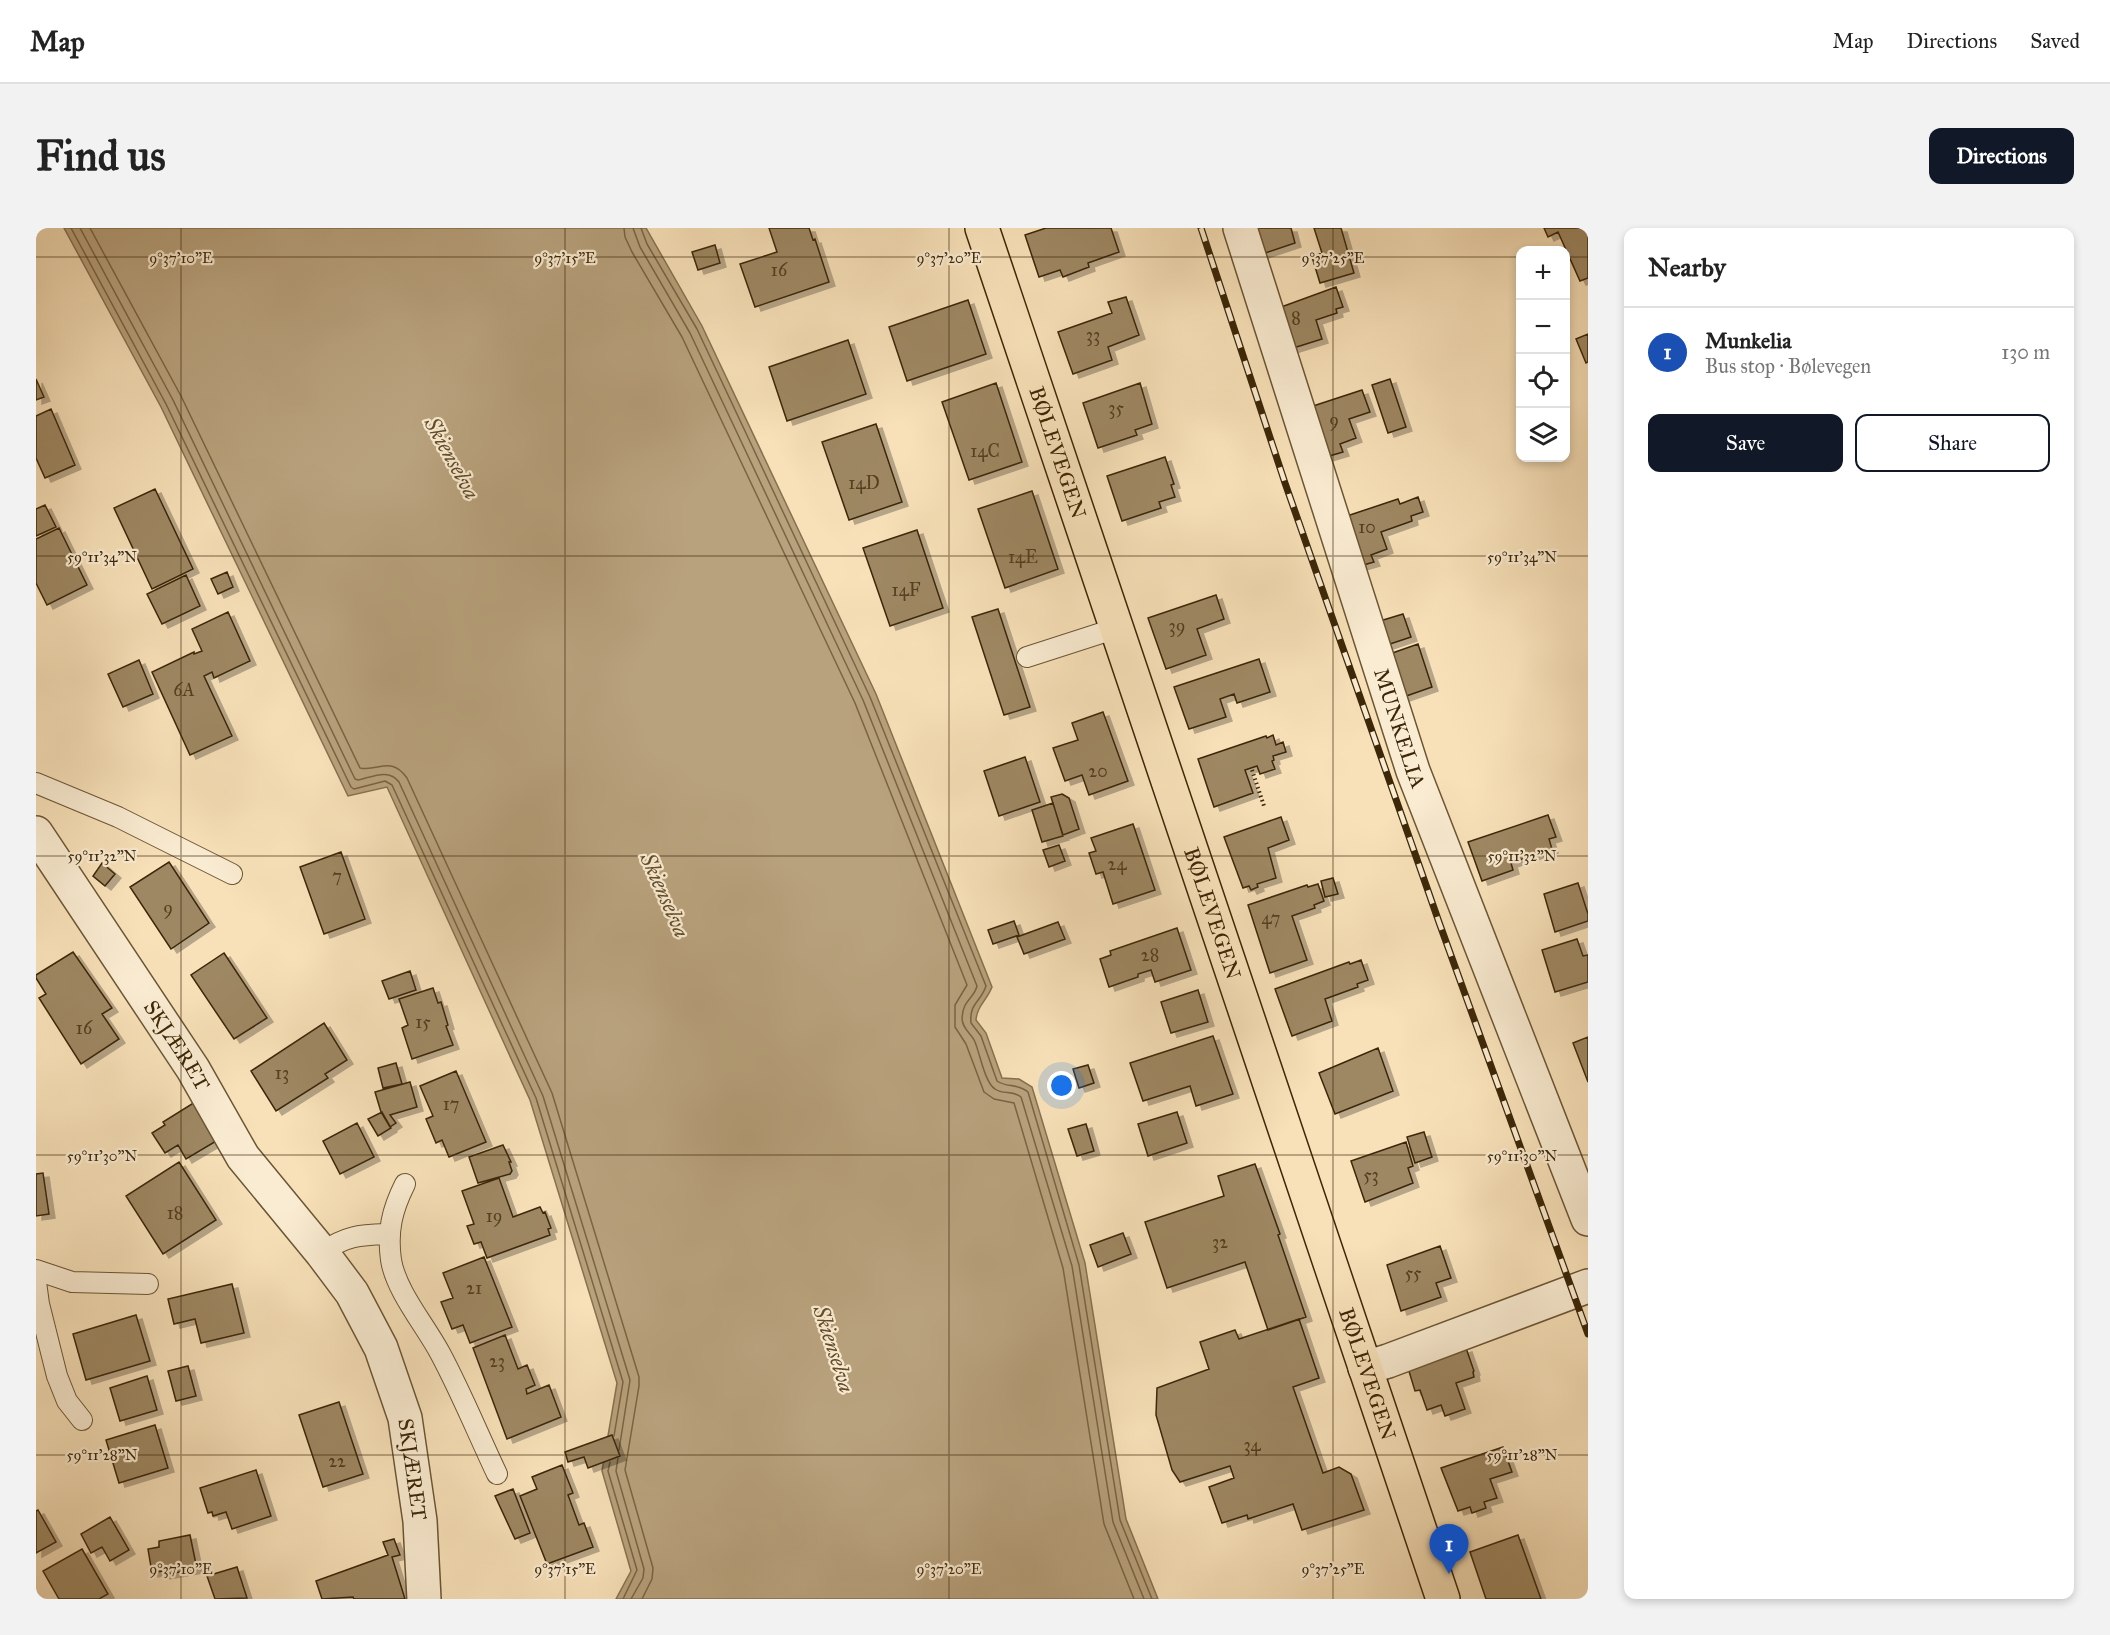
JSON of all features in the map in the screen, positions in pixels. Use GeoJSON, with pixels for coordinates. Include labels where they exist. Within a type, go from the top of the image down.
{"type":"FeatureCollection","features":[{"type":"Feature","properties":{"kind":"main road","name":"BØLEVEGEN"},"geometry":{"type":"LineString","coordinates":[[982,228],[1443,1599]]}},
{"type":"Feature","properties":{"kind":"street","name":"MUNKELIA"},"geometry":{"type":"LineString","coordinates":[[1240,228],[1413,771],[1588,1219]]}},
{"type":"Feature","properties":{"kind":"street","name":"SKJÆRET"},"geometry":{"type":"LineString","coordinates":[[36,832],[193,1069],[243,1157],[352,1293],[381,1348],[405,1418],[420,1521],[424,1599]]}},
{"type":"Feature","properties":{"kind":"street"},"geometry":{"type":"LineString","coordinates":[[1365,1368],[1588,1286]]}},
{"type":"Feature","properties":{"kind":"lane"},"geometry":{"type":"LineString","coordinates":[[1027,657],[1117,628]]}},
{"type":"Feature","properties":{"kind":"lane"},"geometry":{"type":"LineString","coordinates":[[36,783],[118,817],[232,874]]}},
{"type":"Feature","properties":{"kind":"lane"},"geometry":{"type":"LineString","coordinates":[[405,1184],[394,1206],[389,1234],[391,1262],[398,1281],[440,1354],[497,1474]]}},
{"type":"Feature","properties":{"kind":"lane"},"geometry":{"type":"LineString","coordinates":[[322,1253],[335,1243],[358,1235],[389,1234]]}},
{"type":"Feature","properties":{"kind":"lane"},"geometry":{"type":"LineString","coordinates":[[36,1270],[72,1282],[148,1284]]}},
{"type":"Feature","properties":{"kind":"lane"},"geometry":{"type":"LineString","coordinates":[[36,1282],[39,1304],[57,1376],[67,1401],[82,1420]]}},
{"type":"Feature","properties":{"kind":"path"},"geometry":{"type":"LineString","coordinates":[[1252,770],[1264,806]]}},
{"type":"Feature","properties":{"kind":"water","name":"Skienselva"},"geometry":{"type":"Polygon","coordinates":[[[64,228],[646,228],[702,326],[876,694],[992,987],[978,1011],[976,1020],[986,1033],[1002,1078],[1019,1079],[1032,1087],[1085,1263],[1126,1519],[1158,1599],[616,1599],[631,1571],[602,1471],[617,1383],[530,1100],[387,787],[348,796],[161,407],[64,228]]]}},
{"type":"Feature","properties":{"kind":"building"},"geometry":{"type":"Polygon","coordinates":[[[769,228],[809,228],[813,240],[815,239],[829,282],[755,307],[740,264],[777,252],[769,228]]]}},
{"type":"Feature","properties":{"kind":"building"},"geometry":{"type":"Polygon","coordinates":[[[1046,228],[1111,228],[1119,252],[1088,263],[1089,267],[1063,277],[1060,270],[1039,277],[1025,235],[1046,228]]]}},
{"type":"Feature","properties":{"kind":"building"},"geometry":{"type":"Polygon","coordinates":[[[1250,228],[1291,228],[1295,243],[1259,255],[1250,228]]]}},
{"type":"Feature","properties":{"kind":"building"},"geometry":{"type":"Polygon","coordinates":[[[1314,228],[1341,228],[1354,273],[1320,283],[1312,257],[1322,253],[1314,228]]]}},
{"type":"Feature","properties":{"kind":"building"},"geometry":{"type":"Polygon","coordinates":[[[1544,228],[1588,228],[1588,278],[1580,281],[1570,259],[1570,246],[1564,246],[1558,232],[1548,237],[1544,228]]]}},
{"type":"Feature","properties":{"kind":"building"},"geometry":{"type":"Polygon","coordinates":[[[715,245],[720,263],[698,270],[692,252],[715,245]]]}},
{"type":"Feature","properties":{"kind":"building"},"geometry":{"type":"Polygon","coordinates":[[[1336,287],[1343,307],[1336,309],[1337,313],[1316,320],[1322,339],[1287,350],[1273,310],[1336,287]]]}},
{"type":"Feature","properties":{"kind":"building"},"geometry":{"type":"Polygon","coordinates":[[[1126,297],[1139,335],[1108,347],[1112,360],[1073,374],[1058,332],[1112,313],[1108,302],[1126,297]]]}},
{"type":"Feature","properties":{"kind":"building"},"geometry":{"type":"Polygon","coordinates":[[[968,300],[986,354],[907,381],[889,327],[968,300]]]}},
{"type":"Feature","properties":{"kind":"building"},"geometry":{"type":"Polygon","coordinates":[[[1588,334],[1588,362],[1586,363],[1576,339],[1588,334]]]}},
{"type":"Feature","properties":{"kind":"building"},"geometry":{"type":"Polygon","coordinates":[[[848,340],[866,394],[787,421],[769,367],[848,340]]]}},
{"type":"Feature","properties":{"kind":"building"},"geometry":{"type":"Polygon","coordinates":[[[36,379],[44,397],[36,400],[36,379]]]}},
{"type":"Feature","properties":{"kind":"building"},"geometry":{"type":"Polygon","coordinates":[[[1390,379],[1406,427],[1388,433],[1372,385],[1390,379]]]}},
{"type":"Feature","properties":{"kind":"building"},"geometry":{"type":"Polygon","coordinates":[[[996,383],[1022,462],[969,480],[942,402],[996,383]]]}},
{"type":"Feature","properties":{"kind":"building"},"geometry":{"type":"Polygon","coordinates":[[[1140,383],[1152,424],[1135,430],[1137,435],[1098,448],[1083,403],[1140,383]]]}},
{"type":"Feature","properties":{"kind":"building"},"geometry":{"type":"Polygon","coordinates":[[[1362,390],[1370,412],[1349,419],[1356,438],[1340,444],[1343,452],[1326,457],[1307,408],[1362,390]]]}},
{"type":"Feature","properties":{"kind":"building"},"geometry":{"type":"Polygon","coordinates":[[[51,409],[75,465],[45,478],[36,458],[36,416],[51,409]]]}},
{"type":"Feature","properties":{"kind":"building"},"geometry":{"type":"Polygon","coordinates":[[[876,424],[902,502],[849,520],[822,442],[876,424]]]}},
{"type":"Feature","properties":{"kind":"building"},"geometry":{"type":"Polygon","coordinates":[[[1165,457],[1174,484],[1171,485],[1175,497],[1159,502],[1161,508],[1122,521],[1107,476],[1165,457]]]}},
{"type":"Feature","properties":{"kind":"building"},"geometry":{"type":"Polygon","coordinates":[[[155,489],[193,569],[152,589],[114,508],[155,489]]]}},
{"type":"Feature","properties":{"kind":"building"},"geometry":{"type":"Polygon","coordinates":[[[1032,491],[1058,569],[1005,588],[978,509],[1032,491]]]}},
{"type":"Feature","properties":{"kind":"building"},"geometry":{"type":"Polygon","coordinates":[[[1418,497],[1423,512],[1411,516],[1412,521],[1381,532],[1387,549],[1371,555],[1374,562],[1360,566],[1335,520],[1398,499],[1400,504],[1418,497]]]}},
{"type":"Feature","properties":{"kind":"building"},"geometry":{"type":"Polygon","coordinates":[[[45,505],[56,527],[36,536],[36,509],[45,505]]]}},
{"type":"Feature","properties":{"kind":"building"},"geometry":{"type":"Polygon","coordinates":[[[59,528],[87,585],[47,605],[36,583],[36,539],[59,528]]]}},
{"type":"Feature","properties":{"kind":"building"},"geometry":{"type":"Polygon","coordinates":[[[917,530],[943,608],[890,626],[863,548],[917,530]]]}},
{"type":"Feature","properties":{"kind":"building"},"geometry":{"type":"Polygon","coordinates":[[[227,572],[233,587],[218,594],[211,579],[227,572]]]}},
{"type":"Feature","properties":{"kind":"building"},"geometry":{"type":"Polygon","coordinates":[[[186,575],[200,606],[162,624],[147,594],[186,575]]]}},
{"type":"Feature","properties":{"kind":"building"},"geometry":{"type":"Polygon","coordinates":[[[1216,595],[1224,619],[1197,629],[1206,655],[1166,669],[1148,618],[1216,595]]]}},
{"type":"Feature","properties":{"kind":"building"},"geometry":{"type":"Polygon","coordinates":[[[998,609],[1030,707],[1004,715],[972,617],[998,609]]]}},
{"type":"Feature","properties":{"kind":"building"},"geometry":{"type":"Polygon","coordinates":[[[228,612],[250,661],[214,678],[212,672],[204,676],[232,736],[190,755],[152,672],[194,652],[194,654],[202,651],[192,629],[228,612]]]}},
{"type":"Feature","properties":{"kind":"building"},"geometry":{"type":"Polygon","coordinates":[[[1403,614],[1411,637],[1378,648],[1370,624],[1403,614]]]}},
{"type":"Feature","properties":{"kind":"building"},"geometry":{"type":"Polygon","coordinates":[[[1418,644],[1432,687],[1395,700],[1381,657],[1418,644]]]}},
{"type":"Feature","properties":{"kind":"building"},"geometry":{"type":"Polygon","coordinates":[[[1259,659],[1270,692],[1237,703],[1234,694],[1220,699],[1226,717],[1189,729],[1174,687],[1259,659]]]}},
{"type":"Feature","properties":{"kind":"building"},"geometry":{"type":"Polygon","coordinates":[[[139,660],[153,694],[123,707],[108,674],[139,660]]]}},
{"type":"Feature","properties":{"kind":"building"},"geometry":{"type":"Polygon","coordinates":[[[1103,712],[1128,781],[1089,795],[1082,775],[1065,781],[1053,748],[1078,740],[1072,723],[1103,712]]]}},
{"type":"Feature","properties":{"kind":"building"},"geometry":{"type":"Polygon","coordinates":[[[1273,735],[1276,745],[1283,742],[1286,752],[1273,756],[1275,769],[1260,774],[1257,766],[1245,770],[1253,793],[1214,807],[1198,759],[1273,735]]]}},
{"type":"Feature","properties":{"kind":"building"},"geometry":{"type":"Polygon","coordinates":[[[1025,757],[1040,802],[999,816],[984,771],[1025,757]]]}},
{"type":"Feature","properties":{"kind":"building"},"geometry":{"type":"Polygon","coordinates":[[[1062,794],[1069,798],[1079,829],[1063,835],[1051,797],[1062,794]]]}},
{"type":"Feature","properties":{"kind":"building"},"geometry":{"type":"Polygon","coordinates":[[[1053,803],[1063,836],[1042,842],[1032,810],[1053,803]]]}},
{"type":"Feature","properties":{"kind":"building"},"geometry":{"type":"Polygon","coordinates":[[[1548,815],[1556,837],[1549,839],[1552,849],[1511,863],[1513,870],[1482,881],[1468,842],[1548,815]]]}},
{"type":"Feature","properties":{"kind":"building"},"geometry":{"type":"Polygon","coordinates":[[[1281,817],[1289,840],[1268,848],[1276,878],[1257,884],[1258,887],[1251,890],[1249,886],[1243,888],[1224,837],[1281,817]]]}},
{"type":"Feature","properties":{"kind":"building"},"geometry":{"type":"Polygon","coordinates":[[[1133,824],[1155,890],[1113,904],[1103,872],[1096,874],[1089,853],[1096,851],[1091,838],[1133,824]]]}},
{"type":"Feature","properties":{"kind":"building"},"geometry":{"type":"Polygon","coordinates":[[[1059,845],[1065,861],[1049,867],[1043,850],[1059,845]]]}},
{"type":"Feature","properties":{"kind":"building"},"geometry":{"type":"Polygon","coordinates":[[[341,852],[365,919],[324,934],[300,867],[341,852]]]}},
{"type":"Feature","properties":{"kind":"building"},"geometry":{"type":"Polygon","coordinates":[[[169,862],[209,923],[171,949],[130,887],[169,862]]]}},
{"type":"Feature","properties":{"kind":"building"},"geometry":{"type":"Polygon","coordinates":[[[102,863],[115,874],[105,886],[93,876],[102,863]]]}},
{"type":"Feature","properties":{"kind":"building"},"geometry":{"type":"Polygon","coordinates":[[[1333,878],[1338,894],[1325,897],[1321,881],[1333,878]]]}},
{"type":"Feature","properties":{"kind":"building"},"geometry":{"type":"Polygon","coordinates":[[[1578,883],[1588,921],[1555,932],[1544,894],[1578,883]]]}},
{"type":"Feature","properties":{"kind":"building"},"geometry":{"type":"Polygon","coordinates":[[[1318,884],[1324,901],[1314,905],[1315,908],[1292,916],[1307,960],[1270,973],[1248,905],[1307,885],[1308,887],[1318,884]]]}},
{"type":"Feature","properties":{"kind":"building"},"geometry":{"type":"Polygon","coordinates":[[[1014,921],[1019,935],[993,944],[988,930],[1014,921]]]}},
{"type":"Feature","properties":{"kind":"building"},"geometry":{"type":"Polygon","coordinates":[[[1058,922],[1065,939],[1024,954],[1017,937],[1058,922]]]}},
{"type":"Feature","properties":{"kind":"building"},"geometry":{"type":"Polygon","coordinates":[[[1177,928],[1191,970],[1155,982],[1151,970],[1109,987],[1100,959],[1111,955],[1110,951],[1177,928]]]}},
{"type":"Feature","properties":{"kind":"building"},"geometry":{"type":"Polygon","coordinates":[[[1577,939],[1583,956],[1588,955],[1588,982],[1555,992],[1542,950],[1577,939]]]}},
{"type":"Feature","properties":{"kind":"building"},"geometry":{"type":"Polygon","coordinates":[[[73,952],[112,1008],[102,1014],[119,1039],[81,1064],[39,998],[46,994],[36,978],[36,975],[73,952]]]}},
{"type":"Feature","properties":{"kind":"building"},"geometry":{"type":"Polygon","coordinates":[[[224,953],[267,1018],[234,1039],[191,975],[224,953]]]}},
{"type":"Feature","properties":{"kind":"building"},"geometry":{"type":"Polygon","coordinates":[[[1361,960],[1368,980],[1357,984],[1358,987],[1325,999],[1332,1021],[1292,1036],[1275,989],[1349,962],[1350,964],[1361,960]]]}},
{"type":"Feature","properties":{"kind":"building"},"geometry":{"type":"Polygon","coordinates":[[[410,971],[416,990],[389,999],[382,981],[410,971]]]}},
{"type":"Feature","properties":{"kind":"building"},"geometry":{"type":"Polygon","coordinates":[[[433,988],[438,1003],[441,1002],[453,1045],[412,1059],[402,1028],[408,1025],[399,999],[433,988]]]}},
{"type":"Feature","properties":{"kind":"building"},"geometry":{"type":"Polygon","coordinates":[[[1198,990],[1208,1022],[1171,1033],[1161,1002],[1198,990]]]}},
{"type":"Feature","properties":{"kind":"building"},"geometry":{"type":"Polygon","coordinates":[[[324,1023],[347,1060],[325,1074],[328,1078],[276,1111],[251,1071],[324,1023]]]}},
{"type":"Feature","properties":{"kind":"building"},"geometry":{"type":"Polygon","coordinates":[[[1213,1036],[1233,1094],[1196,1106],[1190,1086],[1143,1101],[1130,1063],[1213,1036]]]}},
{"type":"Feature","properties":{"kind":"building"},"geometry":{"type":"Polygon","coordinates":[[[1588,1037],[1588,1082],[1573,1043],[1588,1037]]]}},
{"type":"Feature","properties":{"kind":"building"},"geometry":{"type":"Polygon","coordinates":[[[1378,1048],[1393,1091],[1335,1114],[1319,1073],[1378,1048]]]}},
{"type":"Feature","properties":{"kind":"building"},"geometry":{"type":"Polygon","coordinates":[[[396,1063],[402,1084],[383,1088],[378,1068],[396,1063]]]}},
{"type":"Feature","properties":{"kind":"building"},"geometry":{"type":"Polygon","coordinates":[[[1088,1065],[1094,1083],[1079,1088],[1073,1069],[1088,1065]]]}},
{"type":"Feature","properties":{"kind":"building"},"geometry":{"type":"Polygon","coordinates":[[[456,1071],[486,1142],[449,1157],[442,1140],[436,1143],[426,1119],[433,1116],[420,1086],[456,1071]]]}},
{"type":"Feature","properties":{"kind":"building"},"geometry":{"type":"Polygon","coordinates":[[[410,1082],[417,1107],[390,1115],[396,1123],[390,1127],[381,1112],[375,1092],[410,1082]]]}},
{"type":"Feature","properties":{"kind":"building"},"geometry":{"type":"Polygon","coordinates":[[[195,1102],[218,1140],[186,1159],[178,1145],[165,1153],[152,1133],[165,1125],[163,1122],[195,1102]]]}},
{"type":"Feature","properties":{"kind":"building"},"geometry":{"type":"Polygon","coordinates":[[[382,1112],[391,1128],[378,1136],[368,1119],[382,1112]]]}},
{"type":"Feature","properties":{"kind":"building"},"geometry":{"type":"Polygon","coordinates":[[[1177,1112],[1187,1143],[1148,1156],[1138,1124],[1177,1112]]]}},
{"type":"Feature","properties":{"kind":"building"},"geometry":{"type":"Polygon","coordinates":[[[357,1123],[374,1157],[340,1174],[323,1141],[357,1123]]]}},
{"type":"Feature","properties":{"kind":"building"},"geometry":{"type":"Polygon","coordinates":[[[1086,1124],[1094,1151],[1077,1156],[1068,1129],[1086,1124]]]}},
{"type":"Feature","properties":{"kind":"building"},"geometry":{"type":"Polygon","coordinates":[[[1424,1132],[1432,1157],[1415,1163],[1407,1137],[1424,1132]]]}},
{"type":"Feature","properties":{"kind":"building"},"geometry":{"type":"Polygon","coordinates":[[[1406,1142],[1413,1166],[1408,1168],[1413,1183],[1365,1202],[1351,1161],[1406,1142]]]}},
{"type":"Feature","properties":{"kind":"building"},"geometry":{"type":"Polygon","coordinates":[[[503,1145],[511,1162],[509,1162],[512,1171],[510,1174],[478,1183],[469,1157],[503,1145]]]}},
{"type":"Feature","properties":{"kind":"building"},"geometry":{"type":"Polygon","coordinates":[[[179,1162],[216,1220],[163,1254],[126,1196],[179,1162]]]}},
{"type":"Feature","properties":{"kind":"building"},"geometry":{"type":"Polygon","coordinates":[[[1255,1164],[1306,1317],[1268,1330],[1245,1262],[1167,1288],[1145,1222],[1224,1196],[1218,1176],[1255,1164]]]}},
{"type":"Feature","properties":{"kind":"building"},"geometry":{"type":"Polygon","coordinates":[[[43,1173],[49,1214],[36,1216],[36,1174],[43,1173]]]}},
{"type":"Feature","properties":{"kind":"building"},"geometry":{"type":"Polygon","coordinates":[[[499,1178],[513,1217],[540,1207],[543,1213],[545,1212],[551,1228],[548,1229],[550,1235],[487,1258],[481,1242],[474,1244],[467,1226],[474,1224],[462,1191],[499,1178]]]}},
{"type":"Feature","properties":{"kind":"building"},"geometry":{"type":"Polygon","coordinates":[[[1123,1233],[1131,1254],[1098,1267],[1090,1245],[1123,1233]]]}},
{"type":"Feature","properties":{"kind":"building"},"geometry":{"type":"Polygon","coordinates":[[[1440,1246],[1451,1278],[1436,1283],[1441,1297],[1401,1311],[1387,1265],[1440,1246]]]}},
{"type":"Feature","properties":{"kind":"building"},"geometry":{"type":"Polygon","coordinates":[[[484,1257],[512,1327],[470,1343],[463,1325],[452,1329],[441,1302],[453,1298],[443,1273],[484,1257]]]}},
{"type":"Feature","properties":{"kind":"building"},"geometry":{"type":"Polygon","coordinates":[[[232,1284],[244,1333],[201,1343],[195,1319],[174,1324],[168,1299],[232,1284]]]}},
{"type":"Feature","properties":{"kind":"building"},"geometry":{"type":"Polygon","coordinates":[[[136,1315],[150,1361],[86,1380],[73,1334],[136,1315]]]}},
{"type":"Feature","properties":{"kind":"building"},"geometry":{"type":"Polygon","coordinates":[[[1299,1319],[1319,1378],[1293,1387],[1323,1473],[1339,1467],[1351,1474],[1364,1510],[1302,1530],[1293,1504],[1248,1519],[1247,1515],[1222,1523],[1209,1487],[1234,1478],[1230,1466],[1180,1482],[1172,1470],[1156,1415],[1157,1388],[1209,1369],[1200,1342],[1235,1330],[1239,1339],[1299,1319]]]}},
{"type":"Feature","properties":{"kind":"building"},"geometry":{"type":"Polygon","coordinates":[[[505,1335],[518,1369],[527,1365],[535,1385],[526,1389],[527,1394],[549,1385],[561,1417],[507,1439],[473,1348],[505,1335]]]}},
{"type":"Feature","properties":{"kind":"building"},"geometry":{"type":"Polygon","coordinates":[[[1466,1348],[1474,1377],[1456,1383],[1465,1409],[1445,1416],[1441,1405],[1427,1410],[1420,1390],[1415,1391],[1408,1368],[1466,1348]]]}},
{"type":"Feature","properties":{"kind":"building"},"geometry":{"type":"Polygon","coordinates":[[[188,1366],[196,1396],[176,1401],[168,1371],[188,1366]]]}},
{"type":"Feature","properties":{"kind":"building"},"geometry":{"type":"Polygon","coordinates":[[[147,1376],[157,1410],[120,1421],[110,1388],[147,1376]]]}},
{"type":"Feature","properties":{"kind":"building"},"geometry":{"type":"Polygon","coordinates":[[[339,1402],[363,1474],[323,1487],[299,1415],[339,1402]]]}},
{"type":"Feature","properties":{"kind":"building"},"geometry":{"type":"Polygon","coordinates":[[[155,1425],[168,1468],[119,1483],[106,1440],[155,1425]]]}},
{"type":"Feature","properties":{"kind":"building"},"geometry":{"type":"Polygon","coordinates":[[[612,1435],[620,1456],[588,1468],[584,1457],[568,1462],[565,1452],[612,1435]]]}},
{"type":"Feature","properties":{"kind":"building"},"geometry":{"type":"Polygon","coordinates":[[[1503,1447],[1512,1472],[1490,1479],[1497,1498],[1484,1502],[1486,1508],[1472,1513],[1470,1507],[1458,1511],[1441,1468],[1503,1447]]]}},
{"type":"Feature","properties":{"kind":"building"},"geometry":{"type":"Polygon","coordinates":[[[562,1465],[573,1493],[568,1495],[579,1525],[584,1523],[593,1547],[547,1564],[520,1496],[537,1489],[532,1477],[562,1465]]]}},
{"type":"Feature","properties":{"kind":"building"},"geometry":{"type":"Polygon","coordinates":[[[256,1470],[271,1516],[232,1529],[226,1512],[213,1516],[212,1512],[208,1513],[200,1488],[256,1470]]]}},
{"type":"Feature","properties":{"kind":"building"},"geometry":{"type":"Polygon","coordinates":[[[513,1489],[530,1533],[515,1539],[495,1496],[513,1489]]]}},
{"type":"Feature","properties":{"kind":"building"},"geometry":{"type":"Polygon","coordinates":[[[38,1510],[56,1542],[36,1553],[36,1511],[38,1510]]]}},
{"type":"Feature","properties":{"kind":"building"},"geometry":{"type":"Polygon","coordinates":[[[110,1517],[129,1550],[110,1561],[102,1547],[91,1553],[81,1534],[110,1517]]]}},
{"type":"Feature","properties":{"kind":"building"},"geometry":{"type":"Polygon","coordinates":[[[190,1535],[197,1569],[164,1575],[163,1571],[152,1573],[148,1549],[159,1547],[159,1541],[190,1535]]]}},
{"type":"Feature","properties":{"kind":"building"},"geometry":{"type":"Polygon","coordinates":[[[1518,1535],[1541,1599],[1486,1599],[1470,1552],[1518,1535]]]}},
{"type":"Feature","properties":{"kind":"building"},"geometry":{"type":"Polygon","coordinates":[[[394,1539],[400,1555],[392,1557],[405,1599],[354,1599],[353,1597],[322,1599],[316,1581],[388,1555],[383,1542],[394,1539]]]}},
{"type":"Feature","properties":{"kind":"building"},"geometry":{"type":"Polygon","coordinates":[[[82,1549],[108,1594],[99,1599],[59,1599],[43,1571],[82,1549]]]}},
{"type":"Feature","properties":{"kind":"building"},"geometry":{"type":"Polygon","coordinates":[[[237,1567],[247,1598],[215,1599],[207,1576],[237,1567]]]}},
{"type":"Feature","properties":{"kind":"railway"},"geometry":{"type":"LineString","coordinates":[[1201,228],[1285,483],[1440,925],[1588,1334]]}},
{"type":"Feature","properties":{"kind":"place","name":"Munkelia"},"geometry":{"type":"Point","coordinates":[1449,1574]}}]}
